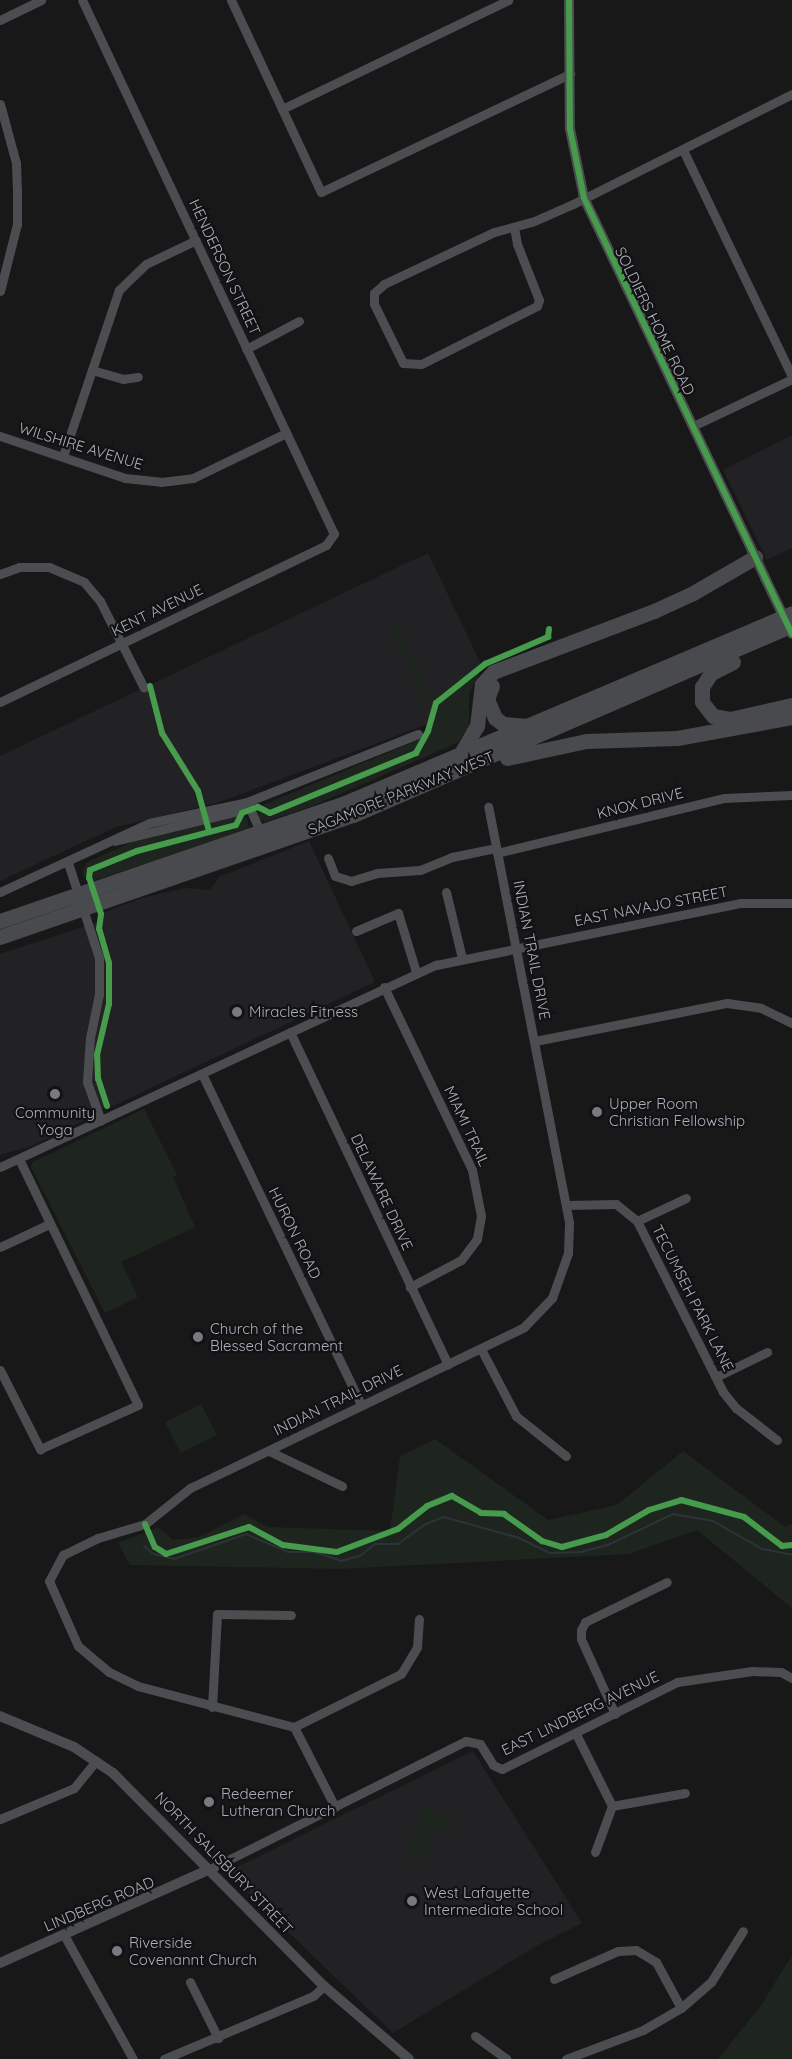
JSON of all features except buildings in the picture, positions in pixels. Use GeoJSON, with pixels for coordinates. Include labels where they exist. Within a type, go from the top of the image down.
{"type":"FeatureCollection","features":[{"type":"Feature","properties":{"kind":"highway"},"geometry":{"type":"LineString","coordinates":[[530,726],[503,724],[490,712],[487,699],[495,681],[676,610],[760,567]]}},
{"type":"Feature","properties":{"kind":"highway"},"geometry":{"type":"LineString","coordinates":[[463,762],[477,726],[482,684],[493,672],[760,567]]}},
{"type":"Feature","properties":{"kind":"highway","name":"SAGAMORE PARKWAY WEST"},"geometry":{"type":"LineString","coordinates":[[0,921],[82,901],[353,814],[463,762],[530,726],[792,613]]}},
{"type":"Feature","properties":{"kind":"highway"},"geometry":{"type":"LineString","coordinates":[[790,708],[720,719],[707,711],[700,696],[711,673],[792,626]]}},
{"type":"Feature","properties":{"kind":"highway","name":"SAGAMORE PARKWAY WEST"},"geometry":{"type":"LineString","coordinates":[[0,937],[82,901],[463,762],[792,626]]}},
{"type":"Feature","properties":{"kind":"highway"},"geometry":{"type":"LineString","coordinates":[[463,762],[554,746],[677,738],[790,708]]}},
{"type":"Feature","properties":{"kind":"street"},"geometry":{"type":"LineString","coordinates":[[0,20],[41,0]]}},
{"type":"Feature","properties":{"kind":"street","name":"HENDERSON STREET"},"geometry":{"type":"LineString","coordinates":[[82,0],[333,528],[334,534],[326,545]]}},
{"type":"Feature","properties":{"kind":"street"},"geometry":{"type":"LineString","coordinates":[[231,0],[321,192],[570,74]]}},
{"type":"Feature","properties":{"kind":"street"},"geometry":{"type":"LineString","coordinates":[[282,109],[507,0]]}},
{"type":"Feature","properties":{"kind":"street","name":"SOLDIERS HOME ROAD"},"geometry":{"type":"LineString","coordinates":[[569,0],[572,149],[585,198],[792,634]]}},
{"type":"Feature","properties":{"kind":"street"},"geometry":{"type":"LineString","coordinates":[[514,227],[516,244],[539,300],[537,306],[421,364],[403,363],[374,303],[374,293],[494,232],[514,227],[585,198],[792,94]]}},
{"type":"Feature","properties":{"kind":"street"},"geometry":{"type":"LineString","coordinates":[[0,105],[16,163],[17,189],[17,224],[0,291]]}},
{"type":"Feature","properties":{"kind":"street"},"geometry":{"type":"LineString","coordinates":[[683,150],[792,377],[693,426]]}},
{"type":"Feature","properties":{"kind":"street"},"geometry":{"type":"LineString","coordinates":[[63,456],[106,322],[126,280],[152,261],[196,240]]}},
{"type":"Feature","properties":{"kind":"street"},"geometry":{"type":"LineString","coordinates":[[246,349],[300,321]]}},
{"type":"Feature","properties":{"kind":"street"},"geometry":{"type":"LineString","coordinates":[[92,370],[123,379],[138,377]]}},
{"type":"Feature","properties":{"kind":"street","name":"WILSHIRE AVENUE"},"geometry":{"type":"LineString","coordinates":[[0,436],[125,478],[176,482],[193,478],[286,433]]}},
{"type":"Feature","properties":{"kind":"street","name":"KENT AVENUE"},"geometry":{"type":"LineString","coordinates":[[0,702],[326,545]]}},
{"type":"Feature","properties":{"kind":"street"},"geometry":{"type":"LineString","coordinates":[[0,574],[33,566],[75,576],[100,601],[144,688]]}},
{"type":"Feature","properties":{"kind":"street"},"geometry":{"type":"LineString","coordinates":[[0,892],[115,841],[222,816],[247,802],[418,734]]}},
{"type":"Feature","properties":{"kind":"street","name":"KNOX DRIVE"},"geometry":{"type":"LineString","coordinates":[[328,858],[335,876],[351,881],[377,873],[420,870],[452,857],[496,850],[724,798],[792,795]]}},
{"type":"Feature","properties":{"kind":"street"},"geometry":{"type":"LineString","coordinates":[[247,802],[262,835]]}},
{"type":"Feature","properties":{"kind":"street","name":"INDIAN TRAIL DRIVE"},"geometry":{"type":"LineString","coordinates":[[294,1727],[138,1686],[89,1658],[78,1646],[49,1581],[63,1556],[98,1538],[145,1524],[189,1488],[524,1327],[552,1298],[570,1244],[566,1205],[488,807]]}},
{"type":"Feature","properties":{"kind":"street"},"geometry":{"type":"LineString","coordinates":[[68,863],[97,947],[99,985],[89,1044],[87,1082],[101,1121]]}},
{"type":"Feature","properties":{"kind":"street"},"geometry":{"type":"LineString","coordinates":[[446,892],[462,958]]}},
{"type":"Feature","properties":{"kind":"street","name":"EAST NAVAJO STREET"},"geometry":{"type":"LineString","coordinates":[[0,1167],[416,972],[462,958],[740,903],[792,903]]}},
{"type":"Feature","properties":{"kind":"street"},"geometry":{"type":"LineString","coordinates":[[356,931],[398,913],[416,972]]}},
{"type":"Feature","properties":{"kind":"street","name":"MIAMI TRAIL"},"geometry":{"type":"LineString","coordinates":[[384,987],[472,1170],[481,1216],[477,1239],[461,1260],[410,1287]]}},
{"type":"Feature","properties":{"kind":"street"},"geometry":{"type":"LineString","coordinates":[[535,1041],[727,1003],[761,1008],[792,1023]]}},
{"type":"Feature","properties":{"kind":"street","name":"DELAWARE DRIVE"},"geometry":{"type":"LineString","coordinates":[[290,1032],[448,1364]]}},
{"type":"Feature","properties":{"kind":"street","name":"HURON ROAD"},"geometry":{"type":"LineString","coordinates":[[202,1074],[361,1405]]}},
{"type":"Feature","properties":{"kind":"street"},"geometry":{"type":"LineString","coordinates":[[0,1370],[40,1449],[138,1405],[19,1160]]}},
{"type":"Feature","properties":{"kind":"street"},"geometry":{"type":"LineString","coordinates":[[637,1221],[686,1197]]}},
{"type":"Feature","properties":{"kind":"street","name":"TECUMSEH PARK LANE"},"geometry":{"type":"LineString","coordinates":[[566,1205],[616,1204],[637,1221],[716,1377],[736,1408],[777,1440]]}},
{"type":"Feature","properties":{"kind":"street"},"geometry":{"type":"LineString","coordinates":[[0,1247],[49,1224]]}},
{"type":"Feature","properties":{"kind":"street"},"geometry":{"type":"LineString","coordinates":[[481,1349],[516,1416],[566,1456]]}},
{"type":"Feature","properties":{"kind":"street"},"geometry":{"type":"LineString","coordinates":[[716,1377],[767,1352]]}},
{"type":"Feature","properties":{"kind":"street"},"geometry":{"type":"LineString","coordinates":[[268,1451],[342,1486]]}},
{"type":"Feature","properties":{"kind":"street"},"geometry":{"type":"LineString","coordinates":[[615,1714],[581,1639],[581,1630],[585,1622],[667,1582]]}},
{"type":"Feature","properties":{"kind":"street"},"geometry":{"type":"LineString","coordinates":[[212,1707],[217,1614],[291,1615]]}},
{"type":"Feature","properties":{"kind":"street"},"geometry":{"type":"LineString","coordinates":[[335,1807],[294,1727],[400,1674],[417,1647],[419,1619]]}},
{"type":"Feature","properties":{"kind":"street","name":"EAST LINDBERG AVENUE"},"geometry":{"type":"LineString","coordinates":[[208,1870],[466,1741],[480,1744],[493,1765],[502,1769],[691,1679],[770,1671],[792,1678]]}},
{"type":"Feature","properties":{"kind":"street","name":"NORTH SALISBURY STREET"},"geometry":{"type":"LineString","coordinates":[[0,1716],[54,1737],[96,1761],[127,1785],[324,1986],[409,2059]]}},
{"type":"Feature","properties":{"kind":"street"},"geometry":{"type":"LineString","coordinates":[[576,1734],[612,1806],[595,1852]]}},
{"type":"Feature","properties":{"kind":"street"},"geometry":{"type":"LineString","coordinates":[[0,1819],[74,1788],[96,1761]]}},
{"type":"Feature","properties":{"kind":"street"},"geometry":{"type":"LineString","coordinates":[[612,1806],[685,1793]]}},
{"type":"Feature","properties":{"kind":"street","name":"LINDBERG ROAD"},"geometry":{"type":"LineString","coordinates":[[0,1963],[208,1870]]}},
{"type":"Feature","properties":{"kind":"street"},"geometry":{"type":"LineString","coordinates":[[566,2059],[643,2030],[681,2008],[711,1982],[743,1931]]}},
{"type":"Feature","properties":{"kind":"street"},"geometry":{"type":"LineString","coordinates":[[64,1935],[133,2059]]}},
{"type":"Feature","properties":{"kind":"street"},"geometry":{"type":"LineString","coordinates":[[554,1979],[618,1951],[636,1950],[656,1962],[681,2008]]}},
{"type":"Feature","properties":{"kind":"street"},"geometry":{"type":"LineString","coordinates":[[190,1982],[218,2038]]}},
{"type":"Feature","properties":{"kind":"street"},"geometry":{"type":"LineString","coordinates":[[164,2059],[313,1996],[324,1986]]}},
{"type":"Feature","properties":{"kind":"street"},"geometry":{"type":"LineString","coordinates":[[475,2036],[507,2059]]}},
{"type":"Feature","properties":{"kind":"shaded area"},"geometry":{"type":"Polygon","coordinates":[[[792,435],[792,548],[767,560],[723,470],[792,435]]]}},
{"type":"Feature","properties":{"kind":"shaded area"},"geometry":{"type":"Polygon","coordinates":[[[428,553],[481,664],[437,698],[428,724],[220,802],[116,827],[0,881],[0,756],[428,553]]]}},
{"type":"Feature","properties":{"kind":"shaded area"},"geometry":{"type":"Polygon","coordinates":[[[397,624],[427,685],[436,686],[428,701],[415,700],[420,692],[389,629],[397,624]]]}},
{"type":"Feature","properties":{"kind":"shaded area"},"geometry":{"type":"Polygon","coordinates":[[[481,670],[469,694],[469,726],[457,743],[312,806],[265,822],[259,818],[258,809],[263,805],[428,736],[439,704],[481,670]]]}},
{"type":"Feature","properties":{"kind":"shaded area"},"geometry":{"type":"Polygon","coordinates":[[[236,814],[247,818],[249,828],[245,832],[92,881],[82,875],[86,863],[134,841],[236,814]]]}},
{"type":"Feature","properties":{"kind":"shaded area"},"geometry":{"type":"Polygon","coordinates":[[[309,841],[375,982],[115,1105],[87,1114],[83,1121],[32,1146],[0,1155],[0,954],[104,920],[103,913],[142,898],[185,888],[210,890],[219,877],[309,841]]]}},
{"type":"Feature","properties":{"kind":"shaded area"},"geometry":{"type":"Polygon","coordinates":[[[144,1109],[177,1175],[173,1177],[195,1227],[121,1262],[138,1297],[105,1313],[31,1167],[33,1162],[144,1109]]]}},
{"type":"Feature","properties":{"kind":"shaded area"},"geometry":{"type":"Polygon","coordinates":[[[201,1404],[217,1435],[181,1453],[165,1422],[201,1404]]]}},
{"type":"Feature","properties":{"kind":"shaded area"},"geometry":{"type":"Polygon","coordinates":[[[435,1439],[548,1520],[617,1505],[683,1451],[785,1527],[792,1524],[792,1608],[697,1530],[629,1554],[340,1569],[130,1565],[118,1543],[158,1527],[173,1540],[199,1537],[244,1514],[268,1527],[390,1531],[400,1456],[435,1439]]]}},
{"type":"Feature","properties":{"kind":"shaded area","name":"West Lafayette Intermediate School"},"geometry":{"type":"Polygon","coordinates":[[[473,1751],[582,1923],[533,1948],[393,2033],[233,1879],[233,1873],[235,1868],[473,1751]]]}},
{"type":"Feature","properties":{"kind":"shaded area"},"geometry":{"type":"Polygon","coordinates":[[[423,1805],[458,1821],[454,1832],[436,1825],[423,1863],[405,1857],[423,1805]]]}},
{"type":"Feature","properties":{"kind":"shaded area"},"geometry":{"type":"Polygon","coordinates":[[[792,1955],[792,2059],[718,2059],[760,2007],[792,1955]]]}},
{"type":"Feature","properties":{"kind":"waterway"},"geometry":{"type":"LineString","coordinates":[[144,1546],[154,1554],[174,1559],[246,1534],[288,1552],[314,1552],[341,1561],[360,1556],[375,1544],[398,1544],[426,1524],[444,1517],[519,1538],[550,1553],[581,1552],[608,1545],[673,1514],[713,1521],[762,1549],[792,1555]]}},
{"type":"Feature","properties":{"kind":"cycle path"},"geometry":{"type":"LineString","coordinates":[[569,0],[570,129],[584,198],[792,634]]}},
{"type":"Feature","properties":{"kind":"cycle path"},"geometry":{"type":"LineString","coordinates":[[107,1106],[98,1079],[97,1055],[109,1004],[109,963],[99,929],[101,914],[89,878],[90,870],[137,851],[236,825],[242,813],[258,807],[270,813],[416,753],[428,731],[436,703],[485,664],[548,637],[549,629]]}},
{"type":"Feature","properties":{"kind":"cycle path"},"geometry":{"type":"LineString","coordinates":[[150,686],[162,733],[198,791],[209,831]]}},
{"type":"Feature","properties":{"kind":"cycle path"},"geometry":{"type":"LineString","coordinates":[[145,1524],[155,1547],[166,1554],[249,1527],[283,1545],[337,1552],[398,1529],[427,1506],[452,1496],[481,1513],[504,1514],[542,1541],[562,1547],[606,1535],[649,1510],[681,1500],[744,1517],[782,1546],[792,1545]]}},
{"type":"Feature","properties":{"kind":"place","name":"Miracles Fitness"},"geometry":{"type":"Point","coordinates":[237,1012]}},
{"type":"Feature","properties":{"kind":"place","name":"Community Yoga"},"geometry":{"type":"Point","coordinates":[55,1094]}},
{"type":"Feature","properties":{"kind":"place","name":"Upper Room Christian Fellowship"},"geometry":{"type":"Point","coordinates":[597,1112]}},
{"type":"Feature","properties":{"kind":"place","name":"Church of the Blessed Sacrament"},"geometry":{"type":"Point","coordinates":[198,1337]}},
{"type":"Feature","properties":{"kind":"place","name":"Redeemer Lutheran Church"},"geometry":{"type":"Point","coordinates":[209,1802]}},
{"type":"Feature","properties":{"kind":"place","name":"West Lafayette Intermediate School"},"geometry":{"type":"Point","coordinates":[412,1901]}},
{"type":"Feature","properties":{"kind":"place","name":"Riverside Covenannt Church"},"geometry":{"type":"Point","coordinates":[117,1951]}}]}
